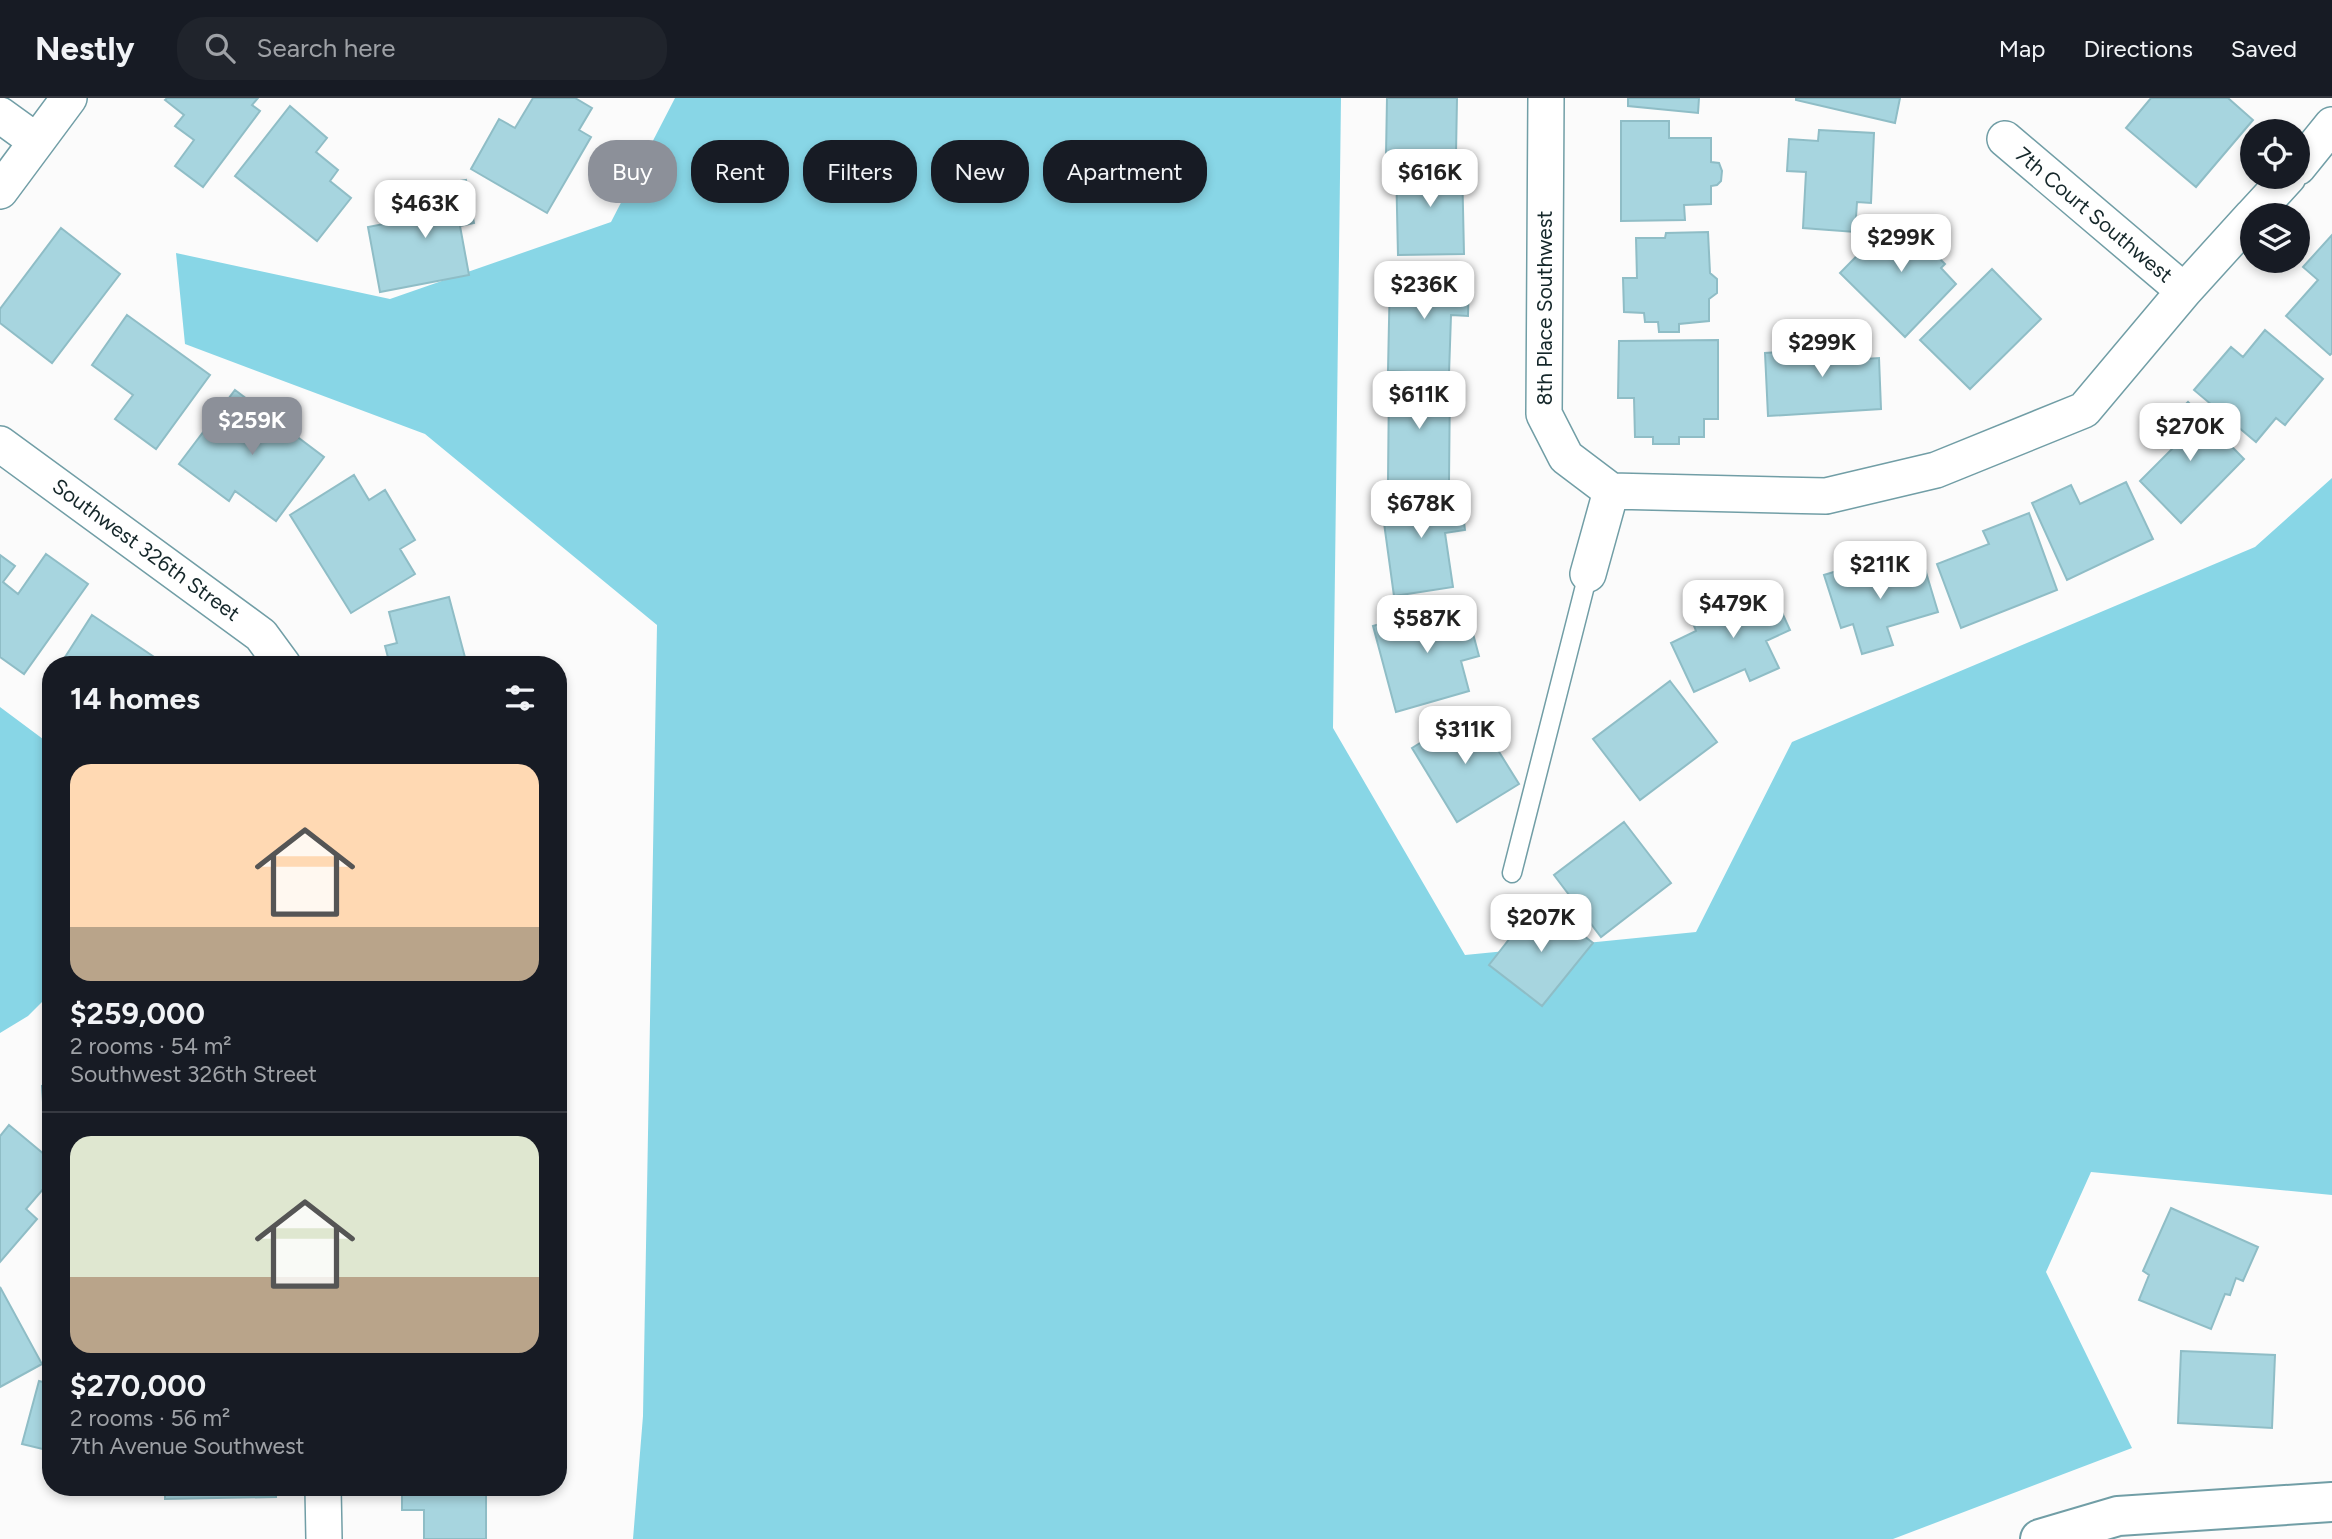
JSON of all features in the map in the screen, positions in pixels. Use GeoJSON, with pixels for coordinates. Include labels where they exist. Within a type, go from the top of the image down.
{"type":"FeatureCollection","features":[{"type":"Feature","properties":{"kind":"street"},"geometry":{"type":"LineString","coordinates":[[0,191],[69,98]]}},
{"type":"Feature","properties":{"kind":"street","name":"8th Place Southwest"},"geometry":{"type":"LineString","coordinates":[[1546,98],[1544,414],[1566,457],[1611,491]]}},
{"type":"Feature","properties":{"kind":"street"},"geometry":{"type":"LineString","coordinates":[[0,115],[36,141]]}},
{"type":"Feature","properties":{"kind":"street"},"geometry":{"type":"LineString","coordinates":[[2310,152],[2332,125]]}},
{"type":"Feature","properties":{"kind":"street","name":"7th Court Southwest"},"geometry":{"type":"LineString","coordinates":[[2005,139],[2184,291]]}},
{"type":"Feature","properties":{"kind":"street"},"geometry":{"type":"LineString","coordinates":[[2265,203],[2277,189]]}},
{"type":"Feature","properties":{"kind":"street"},"geometry":{"type":"LineString","coordinates":[[1588,574],[1611,491],[1826,496],[1936,470],[2084,410],[2184,291],[2240,230]]}},
{"type":"Feature","properties":{"kind":"street","name":"Southwest 326th Street"},"geometry":{"type":"LineString","coordinates":[[0,444],[261,635],[276,656]]}},
{"type":"Feature","properties":{"kind":"street"},"geometry":{"type":"LineString","coordinates":[[323,1496],[324,1539]]}},
{"type":"Feature","properties":{"kind":"street"},"geometry":{"type":"LineString","coordinates":[[2040,1539],[2118,1516],[2332,1502]]}},
{"type":"Feature","properties":{"kind":"lane"},"geometry":{"type":"LineString","coordinates":[[1512,873],[1588,574]]}},
{"type":"Feature","properties":{"kind":"shaded area"},"geometry":{"type":"Polygon","coordinates":[[[675,98],[1341,98],[1333,728],[1465,955],[1696,932],[1792,742],[2255,547],[2332,478],[2332,1195],[2091,1172],[2046,1272],[2132,1448],[1893,1539],[633,1539],[643,1416],[657,625],[425,434],[185,344],[176,253],[390,299],[611,222],[621,203],[677,203],[677,140],[653,140],[675,98]]]}},
{"type":"Feature","properties":{"kind":"shaded area"},"geometry":{"type":"Polygon","coordinates":[[[0,707],[42,738],[42,1002],[28,1016],[0,1033],[0,707]]]}},
{"type":"Feature","properties":{"kind":"building"},"geometry":{"type":"Polygon","coordinates":[[[258,98],[252,105],[260,111],[203,187],[175,166],[194,140],[175,126],[184,115],[165,100],[258,98]]]}},
{"type":"Feature","properties":{"kind":"building"},"geometry":{"type":"Polygon","coordinates":[[[533,98],[575,98],[592,108],[579,130],[591,137],[547,213],[471,169],[499,119],[515,128],[533,98]]]}},
{"type":"Feature","properties":{"kind":"building"},"geometry":{"type":"Polygon","coordinates":[[[1387,98],[1457,98],[1456,154],[1386,155],[1387,98]]]}},
{"type":"Feature","properties":{"kind":"building"},"geometry":{"type":"Polygon","coordinates":[[[1628,98],[1699,98],[1698,113],[1628,106],[1628,98]]]}},
{"type":"Feature","properties":{"kind":"building"},"geometry":{"type":"Polygon","coordinates":[[[1796,98],[1900,98],[1895,123],[1796,98]]]}},
{"type":"Feature","properties":{"kind":"building"},"geometry":{"type":"Polygon","coordinates":[[[2151,98],[2228,98],[2252,119],[2240,119],[2240,135],[2196,187],[2126,128],[2151,98]]]}},
{"type":"Feature","properties":{"kind":"building"},"geometry":{"type":"Polygon","coordinates":[[[290,106],[327,138],[316,152],[338,170],[330,181],[351,198],[317,241],[235,176],[290,106]]]}},
{"type":"Feature","properties":{"kind":"building"},"geometry":{"type":"Polygon","coordinates":[[[1621,121],[1669,121],[1669,138],[1711,138],[1711,162],[1719,163],[1722,171],[1721,181],[1711,186],[1711,204],[1684,205],[1685,220],[1621,221],[1621,121]]]}},
{"type":"Feature","properties":{"kind":"building"},"geometry":{"type":"Polygon","coordinates":[[[1819,130],[1874,133],[1871,203],[1857,202],[1855,232],[1803,228],[1806,172],[1787,171],[1789,139],[1818,141],[1819,130]]]}},
{"type":"Feature","properties":{"kind":"building"},"geometry":{"type":"Polygon","coordinates":[[[1462,163],[1464,254],[1398,255],[1396,164],[1462,163]]]}},
{"type":"Feature","properties":{"kind":"building"},"geometry":{"type":"Polygon","coordinates":[[[466,180],[474,223],[460,226],[469,275],[380,292],[368,227],[420,217],[415,189],[466,180]]]}},
{"type":"Feature","properties":{"kind":"building"},"geometry":{"type":"Polygon","coordinates":[[[1895,217],[1908,231],[1921,217],[1938,234],[1926,245],[1945,264],[1941,268],[1956,284],[1905,337],[1840,273],[1895,217]]]}},
{"type":"Feature","properties":{"kind":"building"},"geometry":{"type":"Polygon","coordinates":[[[61,228],[120,274],[52,363],[0,323],[0,309],[61,228]]]}},
{"type":"Feature","properties":{"kind":"building"},"geometry":{"type":"Polygon","coordinates":[[[1708,232],[1710,273],[1717,279],[1717,293],[1709,299],[1709,321],[1679,324],[1679,332],[1659,332],[1658,322],[1645,322],[1644,313],[1624,312],[1623,278],[1637,278],[1636,238],[1665,238],[1666,233],[1708,232]]]}},
{"type":"Feature","properties":{"kind":"building"},"geometry":{"type":"Polygon","coordinates":[[[2332,235],[2330,355],[2286,316],[2318,280],[2310,273],[2310,259],[2332,235]]]}},
{"type":"Feature","properties":{"kind":"building"},"geometry":{"type":"Polygon","coordinates":[[[1992,269],[2041,319],[1970,389],[1920,340],[1992,269]]]}},
{"type":"Feature","properties":{"kind":"building"},"geometry":{"type":"Polygon","coordinates":[[[1390,274],[1469,278],[1468,316],[1451,315],[1449,374],[1388,371],[1390,274]]]}},
{"type":"Feature","properties":{"kind":"building"},"geometry":{"type":"Polygon","coordinates":[[[127,315],[210,375],[156,449],[115,419],[133,395],[92,365],[127,315]]]}},
{"type":"Feature","properties":{"kind":"building"},"geometry":{"type":"Polygon","coordinates":[[[1848,330],[1849,360],[1879,358],[1881,409],[1768,416],[1765,353],[1816,350],[1815,332],[1848,330]]]}},
{"type":"Feature","properties":{"kind":"building"},"geometry":{"type":"Polygon","coordinates":[[[2265,330],[2323,379],[2285,425],[2276,418],[2256,442],[2194,390],[2231,347],[2243,357],[2265,330]]]}},
{"type":"Feature","properties":{"kind":"building"},"geometry":{"type":"Polygon","coordinates":[[[1718,340],[1718,419],[1704,419],[1704,437],[1679,437],[1679,444],[1653,444],[1653,437],[1635,437],[1634,398],[1618,398],[1619,341],[1718,340]]]}},
{"type":"Feature","properties":{"kind":"building"},"geometry":{"type":"Polygon","coordinates":[[[1389,380],[1450,380],[1449,482],[1388,482],[1389,380]]]}},
{"type":"Feature","properties":{"kind":"building"},"geometry":{"type":"Polygon","coordinates":[[[235,390],[324,457],[276,521],[235,491],[229,501],[179,464],[235,390]]]}},
{"type":"Feature","properties":{"kind":"building"},"geometry":{"type":"Polygon","coordinates":[[[2188,402],[2244,459],[2181,523],[2140,481],[2172,449],[2157,433],[2188,402]]]}},
{"type":"Feature","properties":{"kind":"building"},"geometry":{"type":"Polygon","coordinates":[[[354,475],[369,500],[385,490],[415,540],[400,549],[415,574],[351,613],[290,515],[354,475]]]}},
{"type":"Feature","properties":{"kind":"building"},"geometry":{"type":"Polygon","coordinates":[[[2126,482],[2153,539],[2067,580],[2032,503],[2071,485],[2080,504],[2126,482]]]}},
{"type":"Feature","properties":{"kind":"building"},"geometry":{"type":"Polygon","coordinates":[[[1460,490],[1465,530],[1445,533],[1453,587],[1394,596],[1381,501],[1460,490]]]}},
{"type":"Feature","properties":{"kind":"building"},"geometry":{"type":"Polygon","coordinates":[[[2029,513],[2057,590],[1961,628],[1937,564],[1989,544],[1983,531],[2029,513]]]}},
{"type":"Feature","properties":{"kind":"building"},"geometry":{"type":"Polygon","coordinates":[[[46,554],[88,584],[24,674],[0,657],[0,555],[15,566],[3,582],[18,594],[46,554]]]}},
{"type":"Feature","properties":{"kind":"building"},"geometry":{"type":"Polygon","coordinates":[[[1922,559],[1938,612],[1887,627],[1893,645],[1862,654],[1853,624],[1841,628],[1824,575],[1863,563],[1867,577],[1922,559]]]}},
{"type":"Feature","properties":{"kind":"building"},"geometry":{"type":"Polygon","coordinates":[[[1769,584],[1790,630],[1766,641],[1779,668],[1750,681],[1745,669],[1694,692],[1671,643],[1696,631],[1692,621],[1769,584]]]}},
{"type":"Feature","properties":{"kind":"building"},"geometry":{"type":"Polygon","coordinates":[[[449,597],[465,656],[388,656],[385,646],[397,643],[389,612],[449,597]]]}},
{"type":"Feature","properties":{"kind":"building"},"geometry":{"type":"Polygon","coordinates":[[[1464,600],[1479,656],[1461,661],[1469,691],[1396,712],[1373,626],[1464,600]]]}},
{"type":"Feature","properties":{"kind":"building"},"geometry":{"type":"Polygon","coordinates":[[[92,615],[153,656],[66,656],[92,615]]]}},
{"type":"Feature","properties":{"kind":"building"},"geometry":{"type":"Polygon","coordinates":[[[1670,681],[1717,742],[1640,800],[1593,739],[1670,681]]]}},
{"type":"Feature","properties":{"kind":"building"},"geometry":{"type":"Polygon","coordinates":[[[1473,710],[1519,784],[1457,822],[1412,748],[1473,710]]]}},
{"type":"Feature","properties":{"kind":"building"},"geometry":{"type":"Polygon","coordinates":[[[1624,822],[1671,883],[1601,937],[1554,875],[1624,822]]]}},
{"type":"Feature","properties":{"kind":"building"},"geometry":{"type":"Polygon","coordinates":[[[1539,901],[1593,943],[1542,1006],[1489,965],[1539,901]]]}},
{"type":"Feature","properties":{"kind":"building"},"geometry":{"type":"Polygon","coordinates":[[[9,1125],[42,1152],[42,1190],[26,1209],[37,1219],[0,1262],[0,1136],[9,1125]]]}},
{"type":"Feature","properties":{"kind":"building"},"geometry":{"type":"Polygon","coordinates":[[[2171,1208],[2258,1247],[2243,1281],[2236,1278],[2230,1295],[2225,1294],[2211,1329],[2139,1300],[2149,1275],[2143,1271],[2171,1208]]]}},
{"type":"Feature","properties":{"kind":"building"},"geometry":{"type":"Polygon","coordinates":[[[0,1287],[42,1364],[0,1387],[0,1287]]]}},
{"type":"Feature","properties":{"kind":"building"},"geometry":{"type":"Polygon","coordinates":[[[2181,1351],[2275,1355],[2272,1428],[2178,1423],[2181,1351]]]}},
{"type":"Feature","properties":{"kind":"building"},"geometry":{"type":"Polygon","coordinates":[[[39,1381],[42,1382],[42,1449],[22,1444],[39,1381]]]}},
{"type":"Feature","properties":{"kind":"building"},"geometry":{"type":"Polygon","coordinates":[[[165,1496],[276,1496],[276,1497],[165,1499],[165,1496]]]}},
{"type":"Feature","properties":{"kind":"building"},"geometry":{"type":"Polygon","coordinates":[[[402,1496],[486,1496],[486,1539],[424,1539],[424,1510],[402,1510],[402,1496]]]}}]}
